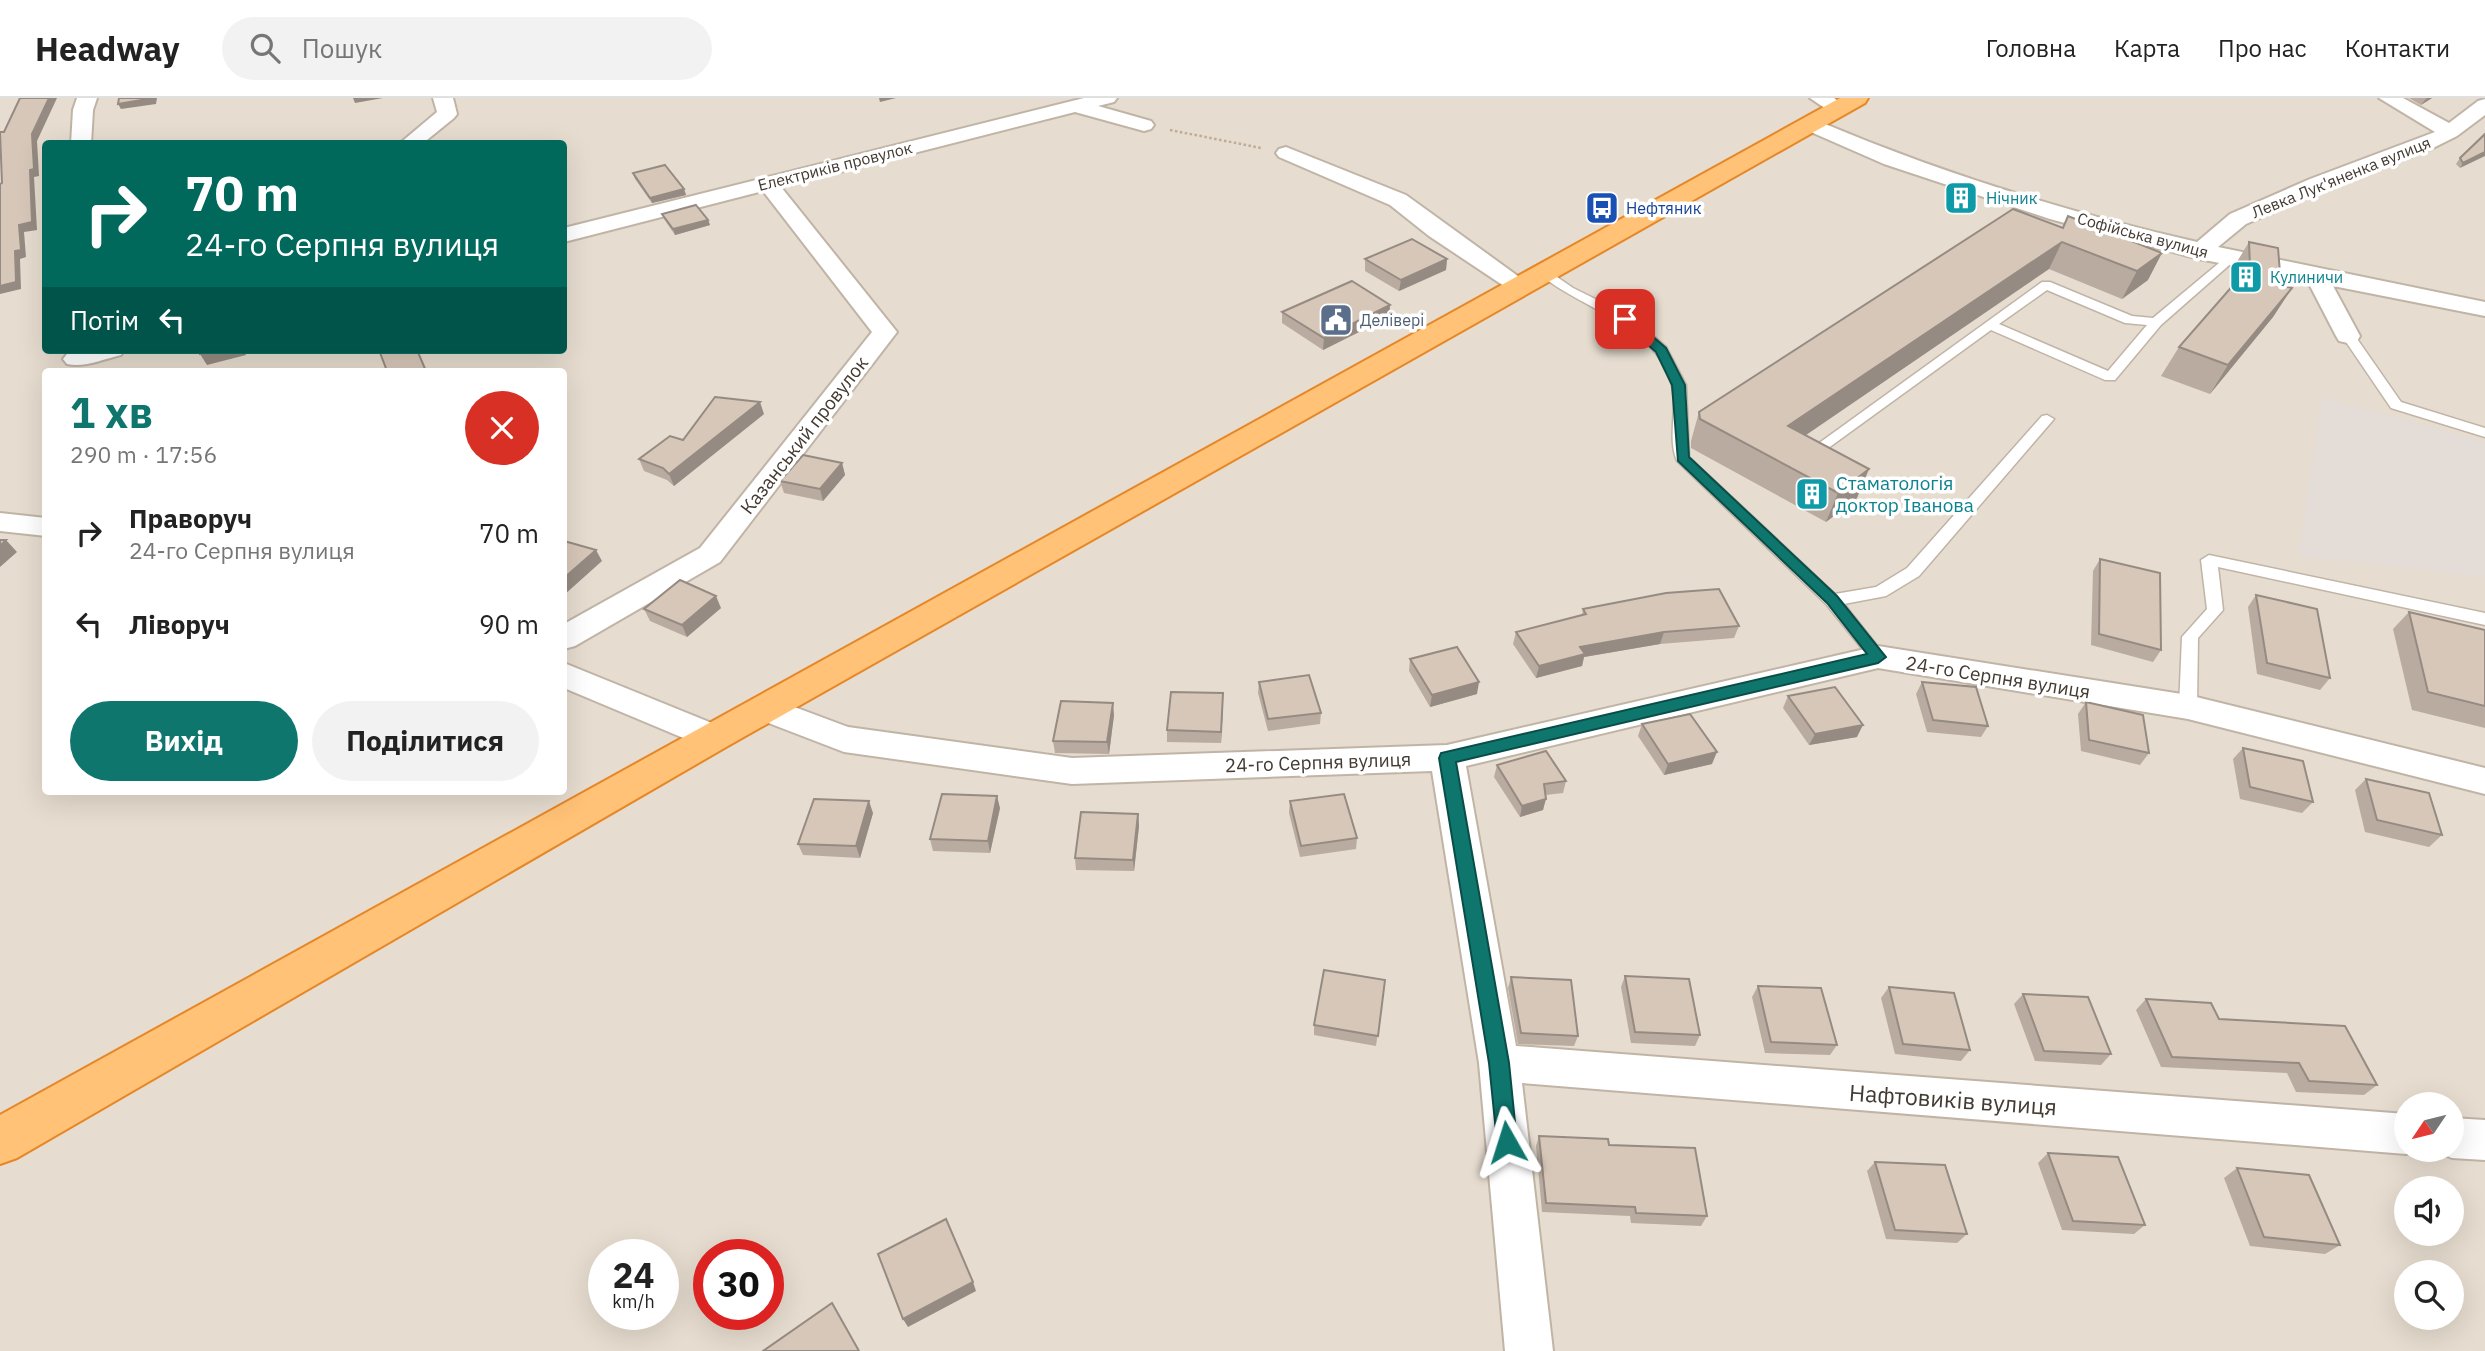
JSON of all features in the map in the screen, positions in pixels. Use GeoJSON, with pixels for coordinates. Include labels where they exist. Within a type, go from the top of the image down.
{"type":"FeatureCollection","features":[{"type":"Feature","properties":{"kind":"highway"},"geometry":{"type":"LineString","coordinates":[[0,1141],[712,737],[1534,280],[1832,107]]}},
{"type":"Feature","properties":{"kind":"street"},"geometry":{"type":"LineString","coordinates":[[81,140],[83,110],[87,98]]}},
{"type":"Feature","properties":{"kind":"street"},"geometry":{"type":"LineString","coordinates":[[414,140],[447,114],[443,98]]}},
{"type":"Feature","properties":{"kind":"street","name":"Електриків провулок"},"geometry":{"type":"LineString","coordinates":[[567,234],[1107,98]]}},
{"type":"Feature","properties":{"kind":"street"},"geometry":{"type":"LineString","coordinates":[[2389,98],[2450,132]]}},
{"type":"Feature","properties":{"kind":"street","name":"Левка Лук'яненка вулиця"},"geometry":{"type":"LineString","coordinates":[[2199,251],[2238,219],[2266,205],[2422,146],[2450,132],[2485,105]]}},
{"type":"Feature","properties":{"kind":"street"},"geometry":{"type":"LineString","coordinates":[[1073,106],[1144,125]]}},
{"type":"Feature","properties":{"kind":"street","name":"Софійська вулиця"},"geometry":{"type":"LineString","coordinates":[[1832,107],[1940,176],[2127,233],[2199,251],[2485,309]]}},
{"type":"Feature","properties":{"kind":"street"},"geometry":{"type":"LineString","coordinates":[[1286,153],[1398,200],[1437,231],[1534,280]]}},
{"type":"Feature","properties":{"kind":"street","name":"Казанський провулок"},"geometry":{"type":"LineString","coordinates":[[567,636],[710,555],[885,332],[768,184]]}},
{"type":"Feature","properties":{"kind":"street"},"geometry":{"type":"LineString","coordinates":[[2316,275],[2348,336]]}},
{"type":"Feature","properties":{"kind":"street"},"geometry":{"type":"LineString","coordinates":[[76,360],[98,354]]}},
{"type":"Feature","properties":{"kind":"street"},"geometry":{"type":"LineString","coordinates":[[0,522],[42,527]]}},
{"type":"Feature","properties":{"kind":"street","name":"24-го Серпня вулиця"},"geometry":{"type":"LineString","coordinates":[[765,708],[844,739],[1072,771],[1447,758],[1878,657],[2188,707],[2485,781]]}},
{"type":"Feature","properties":{"kind":"street"},"geometry":{"type":"LineString","coordinates":[[567,676],[712,737]]}},
{"type":"Feature","properties":{"kind":"street"},"geometry":{"type":"LineString","coordinates":[[1447,758],[1499,1063],[1529,1351]]}},
{"type":"Feature","properties":{"kind":"street","name":"Нафтовиків вулиця"},"geometry":{"type":"LineString","coordinates":[[1499,1063],[2394,1133]]}},
{"type":"Feature","properties":{"kind":"street"},"geometry":{"type":"LineString","coordinates":[[2464,1139],[2485,1140]]}},
{"type":"Feature","properties":{"kind":"lane"},"geometry":{"type":"LineString","coordinates":[[1992,326],[2110,377],[2156,322],[2231,257]]}},
{"type":"Feature","properties":{"kind":"lane"},"geometry":{"type":"LineString","coordinates":[[1534,280],[1569,291],[1625,319],[1661,350],[1679,385],[1682,458],[1832,600],[1878,657]]}},
{"type":"Feature","properties":{"kind":"lane"},"geometry":{"type":"LineString","coordinates":[[1831,466],[1811,454],[2046,285],[2130,320],[2156,322]]}},
{"type":"Feature","properties":{"kind":"lane"},"geometry":{"type":"LineString","coordinates":[[2348,336],[2396,405],[2485,433]]}},
{"type":"Feature","properties":{"kind":"lane"},"geometry":{"type":"LineString","coordinates":[[1832,600],[1880,592],[1913,572],[2048,419]]}},
{"type":"Feature","properties":{"kind":"lane"},"geometry":{"type":"LineString","coordinates":[[2188,707],[2190,636],[2215,611],[2209,560],[2485,619]]}},
{"type":"Feature","properties":{"kind":"path"},"geometry":{"type":"LineString","coordinates":[[1144,125],[1286,153]]}},
{"type":"Feature","properties":{"kind":"shaded area"},"geometry":{"type":"Polygon","coordinates":[[[0,98],[2485,98],[2485,1351],[0,1351],[0,98]]]}},
{"type":"Feature","properties":{"kind":"shaded area"},"geometry":{"type":"Polygon","coordinates":[[[2322,397],[2485,442],[2485,577],[2298,556],[2322,397]]]}},
{"type":"Feature","properties":{"kind":"building"},"geometry":{"type":"Polygon","coordinates":[[[20,98],[49,98],[32,134],[32,222],[19,225],[21,250],[15,251],[16,282],[0,286],[0,132],[4,132],[20,98]]]}},
{"type":"Feature","properties":{"kind":"building"},"geometry":{"type":"Polygon","coordinates":[[[119,98],[153,98],[118,104],[119,98]]]}},
{"type":"Feature","properties":{"kind":"building"},"geometry":{"type":"Polygon","coordinates":[[[2485,134],[2485,152],[2463,163],[2460,158],[2485,134]]]}},
{"type":"Feature","properties":{"kind":"building"},"geometry":{"type":"Polygon","coordinates":[[[665,165],[684,189],[650,198],[633,173],[665,165]]]}},
{"type":"Feature","properties":{"kind":"building"},"geometry":{"type":"Polygon","coordinates":[[[696,205],[708,220],[673,229],[662,214],[696,205]]]}},
{"type":"Feature","properties":{"kind":"building"},"geometry":{"type":"Polygon","coordinates":[[[2013,209],[2063,228],[2068,216],[2162,253],[2137,271],[2062,242],[1788,426],[1869,469],[1838,493],[1700,419],[1699,412],[2013,209]]]}},
{"type":"Feature","properties":{"kind":"building"},"geometry":{"type":"Polygon","coordinates":[[[1412,239],[1447,259],[1401,280],[1365,259],[1412,239]]]}},
{"type":"Feature","properties":{"kind":"building"},"geometry":{"type":"Polygon","coordinates":[[[2249,242],[2278,248],[2281,285],[2292,288],[2228,365],[2179,347],[2250,266],[2249,242]]]}},
{"type":"Feature","properties":{"kind":"building","name":"Делівері"},"geometry":{"type":"Polygon","coordinates":[[[1352,281],[1390,305],[1324,338],[1282,312],[1352,281]]]}},
{"type":"Feature","properties":{"kind":"building"},"geometry":{"type":"Polygon","coordinates":[[[381,354],[419,354],[425,368],[386,368],[381,354]]]}},
{"type":"Feature","properties":{"kind":"building"},"geometry":{"type":"Polygon","coordinates":[[[715,397],[760,402],[669,474],[663,468],[639,459],[670,436],[683,440],[715,397]]]}},
{"type":"Feature","properties":{"kind":"building"},"geometry":{"type":"Polygon","coordinates":[[[803,455],[842,463],[820,489],[780,481],[803,455]]]}},
{"type":"Feature","properties":{"kind":"building"},"geometry":{"type":"Polygon","coordinates":[[[567,542],[596,550],[567,575],[567,542]]]}},
{"type":"Feature","properties":{"kind":"building"},"geometry":{"type":"Polygon","coordinates":[[[2100,559],[2160,573],[2161,650],[2099,634],[2100,559]]]}},
{"type":"Feature","properties":{"kind":"building"},"geometry":{"type":"Polygon","coordinates":[[[680,580],[716,596],[682,625],[644,609],[680,580]]]}},
{"type":"Feature","properties":{"kind":"building"},"geometry":{"type":"Polygon","coordinates":[[[1719,589],[1739,626],[1664,632],[1580,647],[1585,654],[1539,666],[1516,632],[1586,614],[1583,609],[1666,593],[1719,589]]]}},
{"type":"Feature","properties":{"kind":"building"},"geometry":{"type":"Polygon","coordinates":[[[2256,595],[2317,609],[2330,678],[2267,663],[2256,595]]]}},
{"type":"Feature","properties":{"kind":"building"},"geometry":{"type":"Polygon","coordinates":[[[2409,612],[2485,630],[2485,706],[2428,692],[2409,612]]]}},
{"type":"Feature","properties":{"kind":"building"},"geometry":{"type":"Polygon","coordinates":[[[1457,647],[1479,682],[1432,695],[1410,659],[1457,647]]]}},
{"type":"Feature","properties":{"kind":"building"},"geometry":{"type":"Polygon","coordinates":[[[1309,675],[1321,713],[1268,719],[1259,682],[1309,675]]]}},
{"type":"Feature","properties":{"kind":"building"},"geometry":{"type":"Polygon","coordinates":[[[1922,682],[1976,687],[1988,726],[1933,720],[1922,682]]]}},
{"type":"Feature","properties":{"kind":"building"},"geometry":{"type":"Polygon","coordinates":[[[1835,687],[1863,725],[1815,734],[1788,696],[1835,687]]]}},
{"type":"Feature","properties":{"kind":"building"},"geometry":{"type":"Polygon","coordinates":[[[1171,692],[1223,693],[1221,732],[1167,730],[1171,692]]]}},
{"type":"Feature","properties":{"kind":"building"},"geometry":{"type":"Polygon","coordinates":[[[1061,701],[1113,703],[1107,742],[1053,741],[1061,701]]]}},
{"type":"Feature","properties":{"kind":"building"},"geometry":{"type":"Polygon","coordinates":[[[2086,702],[2143,715],[2149,753],[2089,740],[2086,702]]]}},
{"type":"Feature","properties":{"kind":"building"},"geometry":{"type":"Polygon","coordinates":[[[1690,714],[1717,752],[1668,764],[1642,724],[1690,714]]]}},
{"type":"Feature","properties":{"kind":"building"},"geometry":{"type":"Polygon","coordinates":[[[2243,748],[2303,761],[2313,802],[2250,787],[2243,748]]]}},
{"type":"Feature","properties":{"kind":"building"},"geometry":{"type":"Polygon","coordinates":[[[1546,751],[1566,781],[1544,784],[1546,799],[1522,806],[1497,765],[1546,751]]]}},
{"type":"Feature","properties":{"kind":"building"},"geometry":{"type":"Polygon","coordinates":[[[2366,779],[2429,793],[2442,835],[2377,820],[2366,779]]]}},
{"type":"Feature","properties":{"kind":"building"},"geometry":{"type":"Polygon","coordinates":[[[942,794],[997,796],[988,841],[930,839],[942,794]]]}},
{"type":"Feature","properties":{"kind":"building"},"geometry":{"type":"Polygon","coordinates":[[[1344,794],[1357,838],[1301,846],[1290,801],[1344,794]]]}},
{"type":"Feature","properties":{"kind":"building"},"geometry":{"type":"Polygon","coordinates":[[[814,799],[869,801],[856,846],[798,844],[814,799]]]}},
{"type":"Feature","properties":{"kind":"building"},"geometry":{"type":"Polygon","coordinates":[[[1081,812],[1138,814],[1133,860],[1075,858],[1081,812]]]}},
{"type":"Feature","properties":{"kind":"building"},"geometry":{"type":"Polygon","coordinates":[[[1324,970],[1385,980],[1378,1036],[1314,1025],[1324,970]]]}},
{"type":"Feature","properties":{"kind":"building"},"geometry":{"type":"Polygon","coordinates":[[[1625,976],[1689,979],[1700,1035],[1635,1032],[1625,976]]]}},
{"type":"Feature","properties":{"kind":"building"},"geometry":{"type":"Polygon","coordinates":[[[1511,977],[1571,980],[1578,1036],[1521,1033],[1511,977]]]}},
{"type":"Feature","properties":{"kind":"building"},"geometry":{"type":"Polygon","coordinates":[[[1758,986],[1821,988],[1837,1045],[1771,1042],[1758,986]]]}},
{"type":"Feature","properties":{"kind":"building"},"geometry":{"type":"Polygon","coordinates":[[[1889,987],[1954,993],[1970,1050],[1903,1044],[1889,987]]]}},
{"type":"Feature","properties":{"kind":"building"},"geometry":{"type":"Polygon","coordinates":[[[2023,994],[2088,997],[2111,1054],[2044,1051],[2023,994]]]}},
{"type":"Feature","properties":{"kind":"building"},"geometry":{"type":"Polygon","coordinates":[[[2146,999],[2211,1003],[2219,1019],[2345,1026],[2377,1085],[2309,1081],[2299,1063],[2172,1057],[2146,999]]]}},
{"type":"Feature","properties":{"kind":"building"},"geometry":{"type":"Polygon","coordinates":[[[1539,1136],[1608,1139],[1609,1145],[1695,1148],[1707,1216],[1636,1213],[1635,1207],[1546,1203],[1539,1136]]]}},
{"type":"Feature","properties":{"kind":"building"},"geometry":{"type":"Polygon","coordinates":[[[2048,1153],[2118,1157],[2145,1225],[2073,1221],[2048,1153]]]}},
{"type":"Feature","properties":{"kind":"building"},"geometry":{"type":"Polygon","coordinates":[[[1875,1162],[1945,1165],[1967,1234],[1895,1230],[1875,1162]]]}},
{"type":"Feature","properties":{"kind":"building"},"geometry":{"type":"Polygon","coordinates":[[[2237,1168],[2309,1175],[2340,1245],[2264,1237],[2237,1168]]]}},
{"type":"Feature","properties":{"kind":"building"},"geometry":{"type":"Polygon","coordinates":[[[946,1219],[973,1282],[903,1319],[878,1254],[946,1219]]]}},
{"type":"Feature","properties":{"kind":"building"},"geometry":{"type":"Polygon","coordinates":[[[832,1303],[859,1351],[763,1351],[832,1303]]]}},
{"type":"Feature","properties":{"kind":"place","name":"Нічник"},"geometry":{"type":"Point","coordinates":[1961,198]}},
{"type":"Feature","properties":{"kind":"place","name":"Нефтяник"},"geometry":{"type":"Point","coordinates":[1602,208]}},
{"type":"Feature","properties":{"kind":"place","name":"Кулиничи"},"geometry":{"type":"Point","coordinates":[2246,277]}},
{"type":"Feature","properties":{"kind":"place","name":"Делівері"},"geometry":{"type":"Point","coordinates":[1336,320]}},
{"type":"Feature","properties":{"kind":"place","name":"Стаматологія доктор Іванова"},"geometry":{"type":"Point","coordinates":[1812,494]}},
{"type":"Feature","properties":{"kind":"route"},"geometry":{"type":"LineString","coordinates":[[1507,1142],[1499,1063],[1447,758],[1878,657],[1832,600],[1682,458],[1679,385],[1661,350],[1625,319]]}}]}
